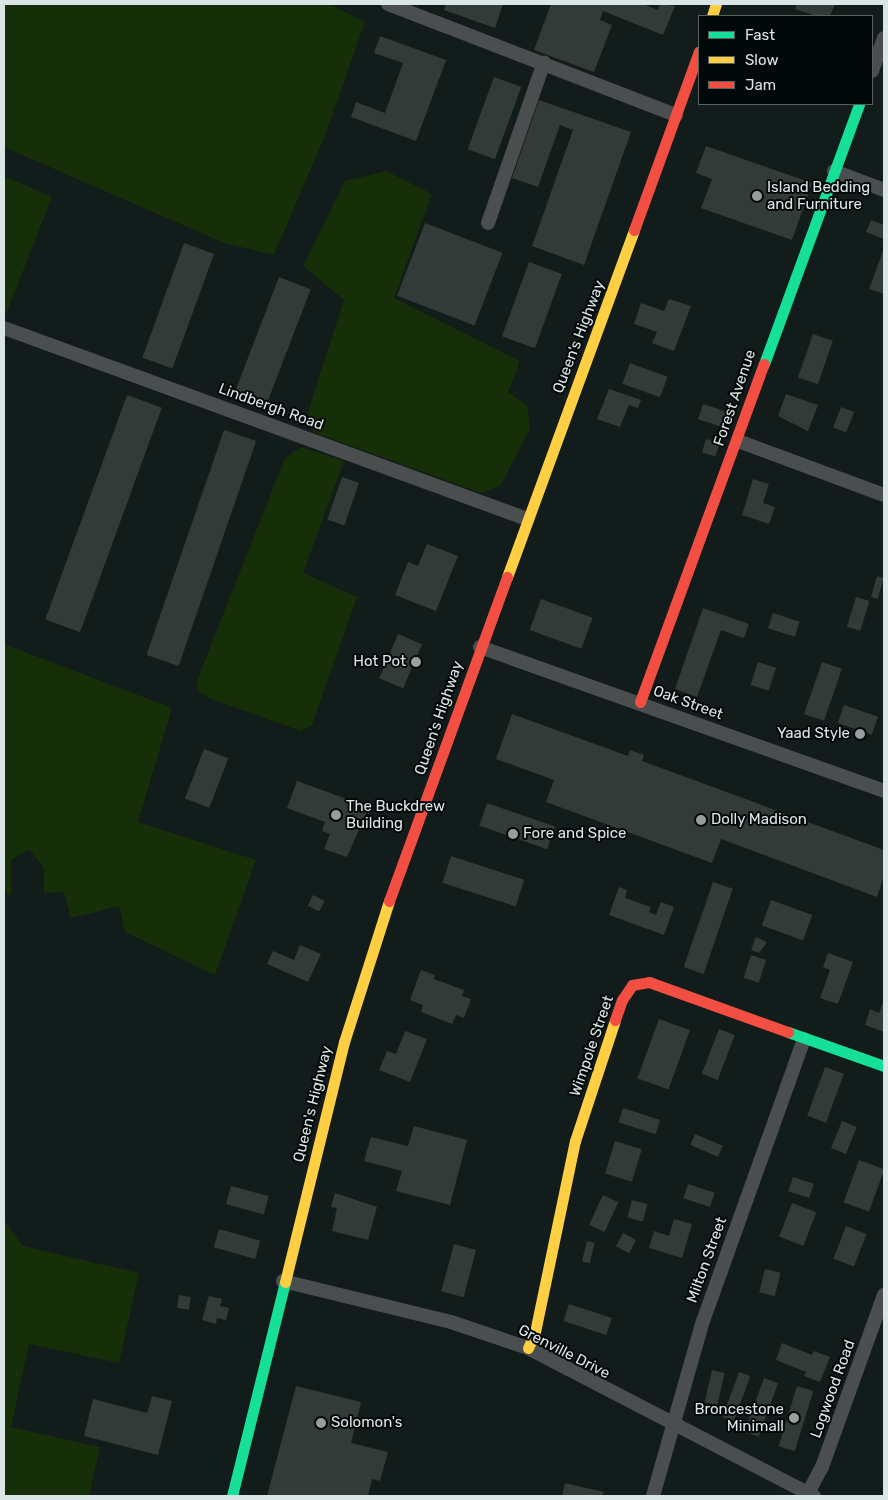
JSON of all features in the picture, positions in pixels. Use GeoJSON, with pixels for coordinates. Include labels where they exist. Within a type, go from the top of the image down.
{"type":"FeatureCollection","features":[{"type":"Feature","properties":{"kind":"main road","name":"Queen's Highway"},"geometry":{"type":"LineString","coordinates":[[232,1496],[283,1282],[344,1042],[388,904],[526,519],[698,54]]}},
{"type":"Feature","properties":{"kind":"main road","name":"Forest Avenue"},"geometry":{"type":"LineString","coordinates":[[640,702],[738,442],[784,304],[859,105]]}},
{"type":"Feature","properties":{"kind":"main road","name":"Wimpole Street"},"geometry":{"type":"LineString","coordinates":[[528,1348],[535,1332],[575,1141],[622,1000],[632,985],[649,982],[804,1039],[884,1066]]}},
{"type":"Feature","properties":{"kind":"street"},"geometry":{"type":"LineString","coordinates":[[388,4],[544,62],[676,115]]}},
{"type":"Feature","properties":{"kind":"street"},"geometry":{"type":"LineString","coordinates":[[873,68],[884,38]]}},
{"type":"Feature","properties":{"kind":"street"},"geometry":{"type":"LineString","coordinates":[[488,223],[544,62]]}},
{"type":"Feature","properties":{"kind":"street"},"geometry":{"type":"LineString","coordinates":[[834,171],[884,190]]}},
{"type":"Feature","properties":{"kind":"street","name":"Lindbergh Road"},"geometry":{"type":"LineString","coordinates":[[4,328],[526,519]]}},
{"type":"Feature","properties":{"kind":"street"},"geometry":{"type":"LineString","coordinates":[[738,442],[884,495]]}},
{"type":"Feature","properties":{"kind":"street","name":"Oak Street"},"geometry":{"type":"LineString","coordinates":[[480,648],[640,702],[884,791]]}},
{"type":"Feature","properties":{"kind":"street","name":"Milton Street"},"geometry":{"type":"LineString","coordinates":[[653,1496],[702,1324],[804,1039]]}},
{"type":"Feature","properties":{"kind":"street","name":"Grenville Drive"},"geometry":{"type":"LineString","coordinates":[[283,1282],[451,1322],[528,1348],[672,1425],[811,1495]]}},
{"type":"Feature","properties":{"kind":"street","name":"Logwood Road"},"geometry":{"type":"LineString","coordinates":[[811,1495],[884,1294]]}},
{"type":"Feature","properties":{"kind":"green space"},"geometry":{"type":"Polygon","coordinates":[[[4,4],[329,4],[365,22],[326,133],[274,255],[224,243],[4,147],[4,4]]]}},
{"type":"Feature","properties":{"kind":"green space"},"geometry":{"type":"Polygon","coordinates":[[[386,171],[432,194],[394,298],[520,361],[508,392],[527,405],[530,429],[500,486],[481,493],[313,432],[308,412],[344,300],[303,266],[345,181],[386,171]]]}},
{"type":"Feature","properties":{"kind":"green space"},"geometry":{"type":"Polygon","coordinates":[[[4,176],[52,197],[7,312],[4,310],[4,176]]]}},
{"type":"Feature","properties":{"kind":"green space"},"geometry":{"type":"Polygon","coordinates":[[[301,447],[344,461],[303,573],[357,597],[312,725],[301,731],[209,698],[197,690],[198,678],[285,458],[301,447]]]}},
{"type":"Feature","properties":{"kind":"green space"},"geometry":{"type":"Polygon","coordinates":[[[4,644],[172,708],[138,822],[256,860],[215,975],[125,932],[119,906],[71,918],[64,892],[44,893],[44,868],[29,849],[11,860],[11,896],[4,891],[4,644]]]}},
{"type":"Feature","properties":{"kind":"green space"},"geometry":{"type":"Polygon","coordinates":[[[4,1221],[23,1246],[139,1273],[119,1363],[29,1344],[11,1427],[100,1447],[89,1496],[4,1496],[4,1221]]]}},
{"type":"Feature","properties":{"kind":"building"},"geometry":{"type":"Polygon","coordinates":[[[446,4],[503,4],[495,28],[444,10],[446,4]]]}},
{"type":"Feature","properties":{"kind":"building"},"geometry":{"type":"Polygon","coordinates":[[[551,4],[643,4],[658,10],[660,4],[675,6],[663,35],[603,11],[600,20],[612,25],[594,72],[534,50],[551,4]]]}},
{"type":"Feature","properties":{"kind":"building"},"geometry":{"type":"Polygon","coordinates":[[[797,4],[835,4],[830,15],[813,15],[795,9],[797,4]]]}},
{"type":"Feature","properties":{"kind":"building"},"geometry":{"type":"Polygon","coordinates":[[[380,36],[446,60],[416,141],[351,117],[356,102],[385,113],[403,63],[374,53],[380,36]]]}},
{"type":"Feature","properties":{"kind":"building"},"geometry":{"type":"Polygon","coordinates":[[[494,77],[521,87],[495,159],[468,149],[494,77]]]}},
{"type":"Feature","properties":{"kind":"building"},"geometry":{"type":"Polygon","coordinates":[[[539,100],[631,132],[584,265],[532,246],[573,130],[560,125],[538,187],[512,178],[539,100]]]}},
{"type":"Feature","properties":{"kind":"building","name":"Island Bedding and Furniture"},"geometry":{"type":"Polygon","coordinates":[[[706,146],[812,183],[792,240],[701,208],[712,179],[696,173],[706,146]]]}},
{"type":"Feature","properties":{"kind":"building"},"geometry":{"type":"Polygon","coordinates":[[[871,220],[884,225],[884,239],[866,232],[871,220]]]}},
{"type":"Feature","properties":{"kind":"building"},"geometry":{"type":"Polygon","coordinates":[[[425,223],[502,253],[475,326],[397,296],[425,223]]]}},
{"type":"Feature","properties":{"kind":"building"},"geometry":{"type":"Polygon","coordinates":[[[184,243],[214,254],[172,369],[142,358],[184,243]]]}},
{"type":"Feature","properties":{"kind":"building"},"geometry":{"type":"Polygon","coordinates":[[[884,248],[884,294],[869,289],[884,248]]]}},
{"type":"Feature","properties":{"kind":"building"},"geometry":{"type":"Polygon","coordinates":[[[529,262],[562,274],[535,348],[502,336],[529,262]]]}},
{"type":"Feature","properties":{"kind":"building"},"geometry":{"type":"Polygon","coordinates":[[[279,277],[311,289],[267,403],[235,391],[279,277]]]}},
{"type":"Feature","properties":{"kind":"building"},"geometry":{"type":"Polygon","coordinates":[[[669,299],[691,306],[674,351],[652,343],[657,332],[634,324],[641,303],[664,311],[669,299]]]}},
{"type":"Feature","properties":{"kind":"building"},"geometry":{"type":"Polygon","coordinates":[[[813,334],[833,341],[818,384],[798,377],[813,334]]]}},
{"type":"Feature","properties":{"kind":"building"},"geometry":{"type":"Polygon","coordinates":[[[630,363],[668,377],[660,397],[622,384],[630,363]]]}},
{"type":"Feature","properties":{"kind":"building"},"geometry":{"type":"Polygon","coordinates":[[[609,389],[641,400],[638,408],[629,405],[620,427],[597,419],[609,389]]]}},
{"type":"Feature","properties":{"kind":"building"},"geometry":{"type":"Polygon","coordinates":[[[786,394],[818,405],[808,431],[778,416],[786,394]]]}},
{"type":"Feature","properties":{"kind":"building"},"geometry":{"type":"Polygon","coordinates":[[[127,395],[162,408],[80,632],[45,620],[127,395]]]}},
{"type":"Feature","properties":{"kind":"building"},"geometry":{"type":"Polygon","coordinates":[[[703,404],[730,413],[725,428],[698,419],[703,404]]]}},
{"type":"Feature","properties":{"kind":"building"},"geometry":{"type":"Polygon","coordinates":[[[841,407],[854,412],[846,433],[833,428],[841,407]]]}},
{"type":"Feature","properties":{"kind":"building"},"geometry":{"type":"Polygon","coordinates":[[[224,430],[256,441],[179,666],[147,655],[224,430]]]}},
{"type":"Feature","properties":{"kind":"building"},"geometry":{"type":"Polygon","coordinates":[[[706,439],[719,443],[715,456],[702,452],[706,439]]]}},
{"type":"Feature","properties":{"kind":"building"},"geometry":{"type":"Polygon","coordinates":[[[342,477],[359,483],[344,525],[327,520],[342,477]]]}},
{"type":"Feature","properties":{"kind":"building"},"geometry":{"type":"Polygon","coordinates":[[[753,479],[769,484],[763,503],[775,507],[769,524],[742,515],[753,479]]]}},
{"type":"Feature","properties":{"kind":"building"},"geometry":{"type":"Polygon","coordinates":[[[427,544],[458,556],[436,611],[395,595],[408,562],[418,566],[427,544]]]}},
{"type":"Feature","properties":{"kind":"building"},"geometry":{"type":"Polygon","coordinates":[[[877,576],[884,578],[878,599],[871,597],[877,576]]]}},
{"type":"Feature","properties":{"kind":"building"},"geometry":{"type":"Polygon","coordinates":[[[856,597],[869,601],[860,631],[847,627],[856,597]]]}},
{"type":"Feature","properties":{"kind":"building"},"geometry":{"type":"Polygon","coordinates":[[[541,599],[593,618],[581,649],[530,630],[541,599]]]}},
{"type":"Feature","properties":{"kind":"building"},"geometry":{"type":"Polygon","coordinates":[[[703,608],[749,624],[744,638],[721,630],[697,697],[675,689],[703,608]]]}},
{"type":"Feature","properties":{"kind":"building"},"geometry":{"type":"Polygon","coordinates":[[[773,613],[800,622],[795,637],[768,628],[773,613]]]}},
{"type":"Feature","properties":{"kind":"building"},"geometry":{"type":"Polygon","coordinates":[[[398,634],[422,644],[403,688],[379,678],[398,634]]]}},
{"type":"Feature","properties":{"kind":"building"},"geometry":{"type":"Polygon","coordinates":[[[758,662],[776,668],[769,691],[751,685],[758,662]]]}},
{"type":"Feature","properties":{"kind":"building"},"geometry":{"type":"Polygon","coordinates":[[[822,662],[842,669],[824,721],[804,714],[822,662]]]}},
{"type":"Feature","properties":{"kind":"building"},"geometry":{"type":"Polygon","coordinates":[[[844,705],[878,717],[872,735],[838,723],[844,705]]]}},
{"type":"Feature","properties":{"kind":"building","name":"Dolly Madison"},"geometry":{"type":"Polygon","coordinates":[[[512,714],[628,756],[630,750],[644,755],[642,761],[884,850],[884,876],[877,897],[721,839],[712,863],[546,802],[554,780],[496,759],[512,714]]]}},
{"type":"Feature","properties":{"kind":"building"},"geometry":{"type":"Polygon","coordinates":[[[204,749],[228,758],[209,808],[185,798],[204,749]]]}},
{"type":"Feature","properties":{"kind":"building","name":"The Buckdrew Building"},"geometry":{"type":"Polygon","coordinates":[[[297,781],[369,807],[347,857],[324,849],[330,834],[322,831],[325,822],[287,808],[297,781]]]}},
{"type":"Feature","properties":{"kind":"building"},"geometry":{"type":"Polygon","coordinates":[[[487,803],[555,826],[547,849],[479,826],[487,803]]]}},
{"type":"Feature","properties":{"kind":"building"},"geometry":{"type":"Polygon","coordinates":[[[451,856],[524,880],[516,906],[442,883],[451,856]]]}},
{"type":"Feature","properties":{"kind":"building"},"geometry":{"type":"Polygon","coordinates":[[[713,882],[733,889],[704,974],[684,967],[713,882]]]}},
{"type":"Feature","properties":{"kind":"building"},"geometry":{"type":"Polygon","coordinates":[[[619,887],[627,890],[625,898],[651,907],[649,912],[656,915],[661,902],[674,907],[664,935],[609,915],[619,887]]]}},
{"type":"Feature","properties":{"kind":"building"},"geometry":{"type":"Polygon","coordinates":[[[313,895],[325,901],[319,912],[308,906],[313,895]]]}},
{"type":"Feature","properties":{"kind":"building"},"geometry":{"type":"Polygon","coordinates":[[[771,900],[812,915],[803,940],[762,925],[771,900]]]}},
{"type":"Feature","properties":{"kind":"building"},"geometry":{"type":"Polygon","coordinates":[[[756,937],[767,942],[759,953],[751,950],[756,937]]]}},
{"type":"Feature","properties":{"kind":"building"},"geometry":{"type":"Polygon","coordinates":[[[300,945],[321,954],[308,982],[267,964],[273,951],[294,960],[300,945]]]}},
{"type":"Feature","properties":{"kind":"building"},"geometry":{"type":"Polygon","coordinates":[[[828,953],[853,962],[838,1004],[820,998],[830,970],[823,967],[828,953]]]}},
{"type":"Feature","properties":{"kind":"building"},"geometry":{"type":"Polygon","coordinates":[[[751,955],[766,960],[759,983],[744,978],[751,955]]]}},
{"type":"Feature","properties":{"kind":"building"},"geometry":{"type":"Polygon","coordinates":[[[421,970],[435,975],[434,979],[464,990],[462,996],[471,999],[464,1018],[456,1015],[452,1024],[421,1012],[423,1005],[410,1000],[421,970]]]}},
{"type":"Feature","properties":{"kind":"building"},"geometry":{"type":"Polygon","coordinates":[[[884,1000],[884,1032],[865,1025],[870,1009],[879,1013],[884,1000]]]}},
{"type":"Feature","properties":{"kind":"building"},"geometry":{"type":"Polygon","coordinates":[[[659,1019],[690,1030],[668,1089],[637,1078],[659,1019]]]}},
{"type":"Feature","properties":{"kind":"building"},"geometry":{"type":"Polygon","coordinates":[[[719,1029],[735,1035],[718,1080],[702,1074],[719,1029]]]}},
{"type":"Feature","properties":{"kind":"building"},"geometry":{"type":"Polygon","coordinates":[[[405,1031],[427,1039],[410,1082],[379,1070],[387,1051],[396,1054],[405,1031]]]}},
{"type":"Feature","properties":{"kind":"building"},"geometry":{"type":"Polygon","coordinates":[[[825,1067],[844,1074],[826,1123],[807,1116],[825,1067]]]}},
{"type":"Feature","properties":{"kind":"building"},"geometry":{"type":"Polygon","coordinates":[[[623,1108],[660,1120],[655,1134],[618,1122],[623,1108]]]}},
{"type":"Feature","properties":{"kind":"building"},"geometry":{"type":"Polygon","coordinates":[[[842,1121],[857,1127],[846,1154],[831,1148],[842,1121]]]}},
{"type":"Feature","properties":{"kind":"building"},"geometry":{"type":"Polygon","coordinates":[[[414,1126],[467,1140],[450,1205],[396,1191],[402,1171],[364,1161],[371,1137],[408,1146],[414,1126]]]}},
{"type":"Feature","properties":{"kind":"building"},"geometry":{"type":"Polygon","coordinates":[[[695,1134],[723,1146],[718,1157],[690,1145],[695,1134]]]}},
{"type":"Feature","properties":{"kind":"building"},"geometry":{"type":"Polygon","coordinates":[[[615,1141],[642,1149],[632,1182],[605,1174],[615,1141]]]}},
{"type":"Feature","properties":{"kind":"building"},"geometry":{"type":"Polygon","coordinates":[[[859,1160],[884,1169],[869,1212],[844,1202],[859,1160]]]}},
{"type":"Feature","properties":{"kind":"building"},"geometry":{"type":"Polygon","coordinates":[[[793,1177],[814,1184],[809,1198],[788,1191],[793,1177]]]}},
{"type":"Feature","properties":{"kind":"building"},"geometry":{"type":"Polygon","coordinates":[[[688,1184],[715,1193],[710,1207],[683,1198],[688,1184]]]}},
{"type":"Feature","properties":{"kind":"building"},"geometry":{"type":"Polygon","coordinates":[[[231,1186],[269,1196],[264,1214],[226,1204],[231,1186]]]}},
{"type":"Feature","properties":{"kind":"building"},"geometry":{"type":"Polygon","coordinates":[[[335,1193],[377,1207],[368,1240],[332,1231],[337,1208],[331,1207],[335,1193]]]}},
{"type":"Feature","properties":{"kind":"building"},"geometry":{"type":"Polygon","coordinates":[[[603,1195],[618,1202],[604,1232],[589,1225],[603,1195]]]}},
{"type":"Feature","properties":{"kind":"building"},"geometry":{"type":"Polygon","coordinates":[[[632,1200],[647,1204],[643,1222],[627,1217],[632,1200]]]}},
{"type":"Feature","properties":{"kind":"building"},"geometry":{"type":"Polygon","coordinates":[[[792,1203],[816,1212],[803,1246],[779,1237],[792,1203]]]}},
{"type":"Feature","properties":{"kind":"building"},"geometry":{"type":"Polygon","coordinates":[[[674,1219],[692,1224],[682,1258],[649,1248],[654,1231],[669,1236],[674,1219]]]}},
{"type":"Feature","properties":{"kind":"building"},"geometry":{"type":"Polygon","coordinates":[[[846,1226],[867,1234],[854,1267],[833,1259],[846,1226]]]}},
{"type":"Feature","properties":{"kind":"building"},"geometry":{"type":"Polygon","coordinates":[[[219,1229],[260,1241],[255,1259],[214,1247],[219,1229]]]}},
{"type":"Feature","properties":{"kind":"building"},"geometry":{"type":"Polygon","coordinates":[[[623,1233],[636,1240],[629,1253],[616,1246],[623,1233]]]}},
{"type":"Feature","properties":{"kind":"building"},"geometry":{"type":"Polygon","coordinates":[[[587,1241],[595,1243],[590,1263],[582,1261],[587,1241]]]}},
{"type":"Feature","properties":{"kind":"building"},"geometry":{"type":"Polygon","coordinates":[[[454,1244],[476,1250],[464,1297],[441,1291],[454,1244]]]}},
{"type":"Feature","properties":{"kind":"building"},"geometry":{"type":"Polygon","coordinates":[[[765,1269],[781,1273],[775,1296],[759,1292],[765,1269]]]}},
{"type":"Feature","properties":{"kind":"building"},"geometry":{"type":"Polygon","coordinates":[[[179,1295],[191,1297],[189,1310],[177,1308],[179,1295]]]}},
{"type":"Feature","properties":{"kind":"building"},"geometry":{"type":"Polygon","coordinates":[[[209,1296],[222,1299],[220,1306],[229,1308],[226,1320],[217,1318],[216,1324],[202,1320],[209,1296]]]}},
{"type":"Feature","properties":{"kind":"building"},"geometry":{"type":"Polygon","coordinates":[[[569,1304],[612,1318],[606,1335],[563,1321],[569,1304]]]}},
{"type":"Feature","properties":{"kind":"building"},"geometry":{"type":"Polygon","coordinates":[[[782,1343],[812,1355],[814,1351],[830,1357],[820,1382],[804,1376],[806,1372],[776,1360],[782,1343]]]}},
{"type":"Feature","properties":{"kind":"building"},"geometry":{"type":"Polygon","coordinates":[[[712,1370],[725,1373],[717,1405],[705,1402],[712,1370]]]}},
{"type":"Feature","properties":{"kind":"building"},"geometry":{"type":"Polygon","coordinates":[[[739,1372],[750,1376],[734,1421],[723,1417],[739,1372]]]}},
{"type":"Feature","properties":{"kind":"building"},"geometry":{"type":"Polygon","coordinates":[[[764,1378],[778,1383],[759,1437],[745,1432],[764,1378]]]}},
{"type":"Feature","properties":{"kind":"building","name":"Solomon's"},"geometry":{"type":"Polygon","coordinates":[[[296,1386],[361,1402],[351,1443],[388,1452],[380,1481],[372,1479],[368,1496],[267,1496],[296,1386]]]}},
{"type":"Feature","properties":{"kind":"building","name":"Broncestone Minimall"},"geometry":{"type":"Polygon","coordinates":[[[797,1386],[813,1391],[795,1451],[779,1446],[797,1386]]]}},
{"type":"Feature","properties":{"kind":"building"},"geometry":{"type":"Polygon","coordinates":[[[152,1396],[172,1401],[158,1455],[84,1436],[93,1399],[147,1413],[152,1396]]]}},
{"type":"Feature","properties":{"kind":"building"},"geometry":{"type":"Polygon","coordinates":[[[565,1483],[604,1492],[602,1496],[562,1496],[565,1483]]]}},
{"type":"Feature","properties":{"kind":"traffic: fast"},"geometry":{"type":"LineString","coordinates":[[764,364],[859,105]]}},
{"type":"Feature","properties":{"kind":"traffic: fast"},"geometry":{"type":"LineString","coordinates":[[788,1032],[884,1066]]}},
{"type":"Feature","properties":{"kind":"traffic: fast"},"geometry":{"type":"LineString","coordinates":[[232,1496],[285,1282]]}},
{"type":"Feature","properties":{"kind":"traffic: slow"},"geometry":{"type":"LineString","coordinates":[[712,15],[716,4]]}},
{"type":"Feature","properties":{"kind":"traffic: slow"},"geometry":{"type":"LineString","coordinates":[[507,577],[634,230]]}},
{"type":"Feature","properties":{"kind":"traffic: slow"},"geometry":{"type":"LineString","coordinates":[[285,1282],[344,1042],[389,901]]}},
{"type":"Feature","properties":{"kind":"traffic: slow"},"geometry":{"type":"LineString","coordinates":[[528,1348],[535,1332],[575,1141],[615,1020]]}},
{"type":"Feature","properties":{"kind":"traffic: jam"},"geometry":{"type":"LineString","coordinates":[[634,230],[698,54]]}},
{"type":"Feature","properties":{"kind":"traffic: jam"},"geometry":{"type":"LineString","coordinates":[[640,702],[764,364]]}},
{"type":"Feature","properties":{"kind":"traffic: jam"},"geometry":{"type":"LineString","coordinates":[[389,901],[507,577]]}},
{"type":"Feature","properties":{"kind":"traffic: jam"},"geometry":{"type":"LineString","coordinates":[[615,1020],[622,1000],[632,985],[649,982],[788,1032]]}},
{"type":"Feature","properties":{"kind":"place","name":"Island Bedding and Furniture"},"geometry":{"type":"Point","coordinates":[757,196]}},
{"type":"Feature","properties":{"kind":"place","name":"Hot Pot"},"geometry":{"type":"Point","coordinates":[416,662]}},
{"type":"Feature","properties":{"kind":"place","name":"Yaad Style"},"geometry":{"type":"Point","coordinates":[860,734]}},
{"type":"Feature","properties":{"kind":"place","name":"The Buckdrew Building"},"geometry":{"type":"Point","coordinates":[336,815]}},
{"type":"Feature","properties":{"kind":"place","name":"Dolly Madison"},"geometry":{"type":"Point","coordinates":[701,820]}},
{"type":"Feature","properties":{"kind":"place","name":"Fore and Spice"},"geometry":{"type":"Point","coordinates":[513,834]}},
{"type":"Feature","properties":{"kind":"place","name":"Broncestone Minimall"},"geometry":{"type":"Point","coordinates":[794,1418]}},
{"type":"Feature","properties":{"kind":"place","name":"Solomon's"},"geometry":{"type":"Point","coordinates":[321,1423]}}]}
